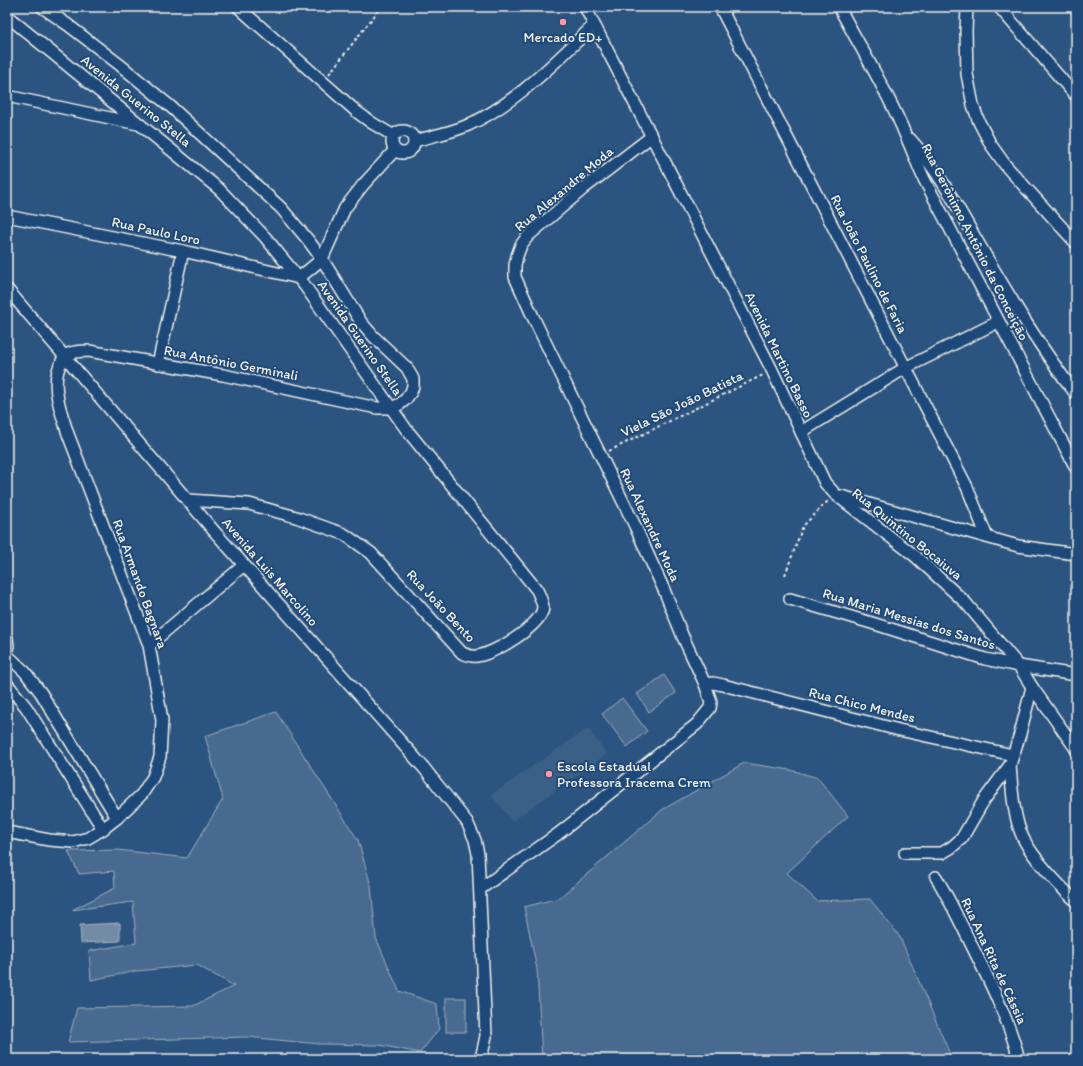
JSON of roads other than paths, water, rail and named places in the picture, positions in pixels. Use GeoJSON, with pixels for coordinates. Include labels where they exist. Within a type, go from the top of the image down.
{"type":"FeatureCollection","features":[{"type":"Feature","properties":{"kind":"street","name":"Avenida Guerino Stella"},"geometry":{"type":"LineString","coordinates":[[7,16],[219,189],[264,237],[299,278],[392,408],[406,399],[413,386],[414,379],[407,368],[374,337],[361,322],[322,259],[281,208],[171,107],[120,65],[42,7]]}},
{"type":"Feature","properties":{"kind":"street"},"geometry":{"type":"LineString","coordinates":[[238,7],[357,112],[394,136]]}},
{"type":"Feature","properties":{"kind":"street","name":"Avenida Martino Basso"},"geometry":{"type":"LineString","coordinates":[[584,7],[772,370],[825,483],[835,494]]}},
{"type":"Feature","properties":{"kind":"street","name":"Rua João Paulino de Faria"},"geometry":{"type":"LineString","coordinates":[[720,7],[967,487],[987,537]]}},
{"type":"Feature","properties":{"kind":"street"},"geometry":{"type":"LineString","coordinates":[[838,7],[906,134]]}},
{"type":"Feature","properties":{"kind":"street"},"geometry":{"type":"LineString","coordinates":[[968,7],[966,31],[968,74],[973,105],[979,122],[991,145],[1006,166],[1076,243]]}},
{"type":"Feature","properties":{"kind":"street"},"geometry":{"type":"LineString","coordinates":[[999,7],[1076,96]]}},
{"type":"Feature","properties":{"kind":"street"},"geometry":{"type":"LineString","coordinates":[[414,141],[466,126],[488,114],[541,75],[593,26]]}},
{"type":"Feature","properties":{"kind":"street"},"geometry":{"type":"LineString","coordinates":[[7,96],[141,125]]}},
{"type":"Feature","properties":{"kind":"street"},"geometry":{"type":"LineString","coordinates":[[400,132],[406,132],[411,135],[414,141],[412,148],[406,153],[395,150],[392,143],[394,136],[400,132]]}},
{"type":"Feature","properties":{"kind":"street","name":"Rua Gerônimo Antônio da Conceição"},"geometry":{"type":"LineString","coordinates":[[906,134],[914,158],[924,179],[1076,468]]}},
{"type":"Feature","properties":{"kind":"street","name":"Rua Gerônimo Antônio da Conceição"},"geometry":{"type":"LineString","coordinates":[[906,134],[925,156],[942,181],[1018,312],[1054,366],[1076,394]]}},
{"type":"Feature","properties":{"kind":"street","name":"Rua Alexandre Moda"},"geometry":{"type":"LineString","coordinates":[[480,889],[558,834],[697,724],[710,708],[711,702],[705,684],[638,533],[534,320],[516,277],[515,265],[517,256],[521,245],[528,236],[583,189],[652,136]]}},
{"type":"Feature","properties":{"kind":"street"},"geometry":{"type":"LineString","coordinates":[[299,278],[322,259],[345,208],[363,185],[395,150]]}},
{"type":"Feature","properties":{"kind":"street","name":"Rua Paulo Loro"},"geometry":{"type":"LineString","coordinates":[[7,216],[183,251],[299,278]]}},
{"type":"Feature","properties":{"kind":"street"},"geometry":{"type":"LineString","coordinates":[[158,364],[183,251]]}},
{"type":"Feature","properties":{"kind":"street","name":"Avenida Luis Marcolino"},"geometry":{"type":"LineString","coordinates":[[7,289],[244,565],[424,768],[467,822],[475,840],[478,854],[486,1036],[481,1059]]}},
{"type":"Feature","properties":{"kind":"street"},"geometry":{"type":"LineString","coordinates":[[800,432],[905,368],[998,322]]}},
{"type":"Feature","properties":{"kind":"street","name":"Rua Antônio Germinali"},"geometry":{"type":"LineString","coordinates":[[65,356],[77,351],[89,351],[223,375],[377,408],[392,408]]}},
{"type":"Feature","properties":{"kind":"street","name":"Rua Armando Bagnara"},"geometry":{"type":"LineString","coordinates":[[7,832],[49,840],[73,842],[88,838],[117,818],[142,794],[153,777],[160,757],[162,720],[149,645],[68,434],[60,408],[56,384],[58,368],[65,356]]}},
{"type":"Feature","properties":{"kind":"street","name":"Rua João Bento"},"geometry":{"type":"LineString","coordinates":[[188,500],[249,504],[296,517],[344,534],[371,553],[462,653],[470,657],[499,649],[539,618],[543,608],[537,590],[406,429],[392,408]]}},
{"type":"Feature","properties":{"kind":"street"},"geometry":{"type":"LineString","coordinates":[[835,494],[1018,546],[1076,554]]}},
{"type":"Feature","properties":{"kind":"street","name":"Rua Quintino Bocaiuva"},"geometry":{"type":"LineString","coordinates":[[835,494],[915,556],[965,602],[1019,666],[1076,749]]}},
{"type":"Feature","properties":{"kind":"street"},"geometry":{"type":"LineString","coordinates":[[149,645],[244,565]]}},
{"type":"Feature","properties":{"kind":"street","name":"Rua Maria Messias dos Santos"},"geometry":{"type":"LineString","coordinates":[[790,599],[985,659],[1076,675]]}},
{"type":"Feature","properties":{"kind":"street"},"geometry":{"type":"LineString","coordinates":[[7,638],[7,651]]}},
{"type":"Feature","properties":{"kind":"street"},"geometry":{"type":"LineString","coordinates":[[7,655],[25,672],[41,693],[117,818]]}},
{"type":"Feature","properties":{"kind":"street","name":"Rua Chico Mendes"},"geometry":{"type":"LineString","coordinates":[[705,684],[713,683],[723,685],[1012,760]]}},
{"type":"Feature","properties":{"kind":"street"},"geometry":{"type":"LineString","coordinates":[[7,684],[26,707],[103,829]]}},
{"type":"Feature","properties":{"kind":"street"},"geometry":{"type":"LineString","coordinates":[[905,853],[942,853],[962,838],[984,800],[1012,760],[1032,687]]}},
{"type":"Feature","properties":{"kind":"street"},"geometry":{"type":"LineString","coordinates":[[1012,760],[1014,806],[1023,837],[1030,850],[1062,889],[1076,902]]}},
{"type":"Feature","properties":{"kind":"street","name":"Rua Ana Rita de Cássia"},"geometry":{"type":"LineString","coordinates":[[936,877],[950,900],[991,983],[1015,1043],[1019,1059]]}},
{"type":"Feature","properties":{"kind":"place","name":"Mercado ED+"},"geometry":{"type":"Point","coordinates":[563,22]}},
{"type":"Feature","properties":{"kind":"place","name":"Escola Estadual Professora Iracema Crem"},"geometry":{"type":"Point","coordinates":[549,774]}}]}
